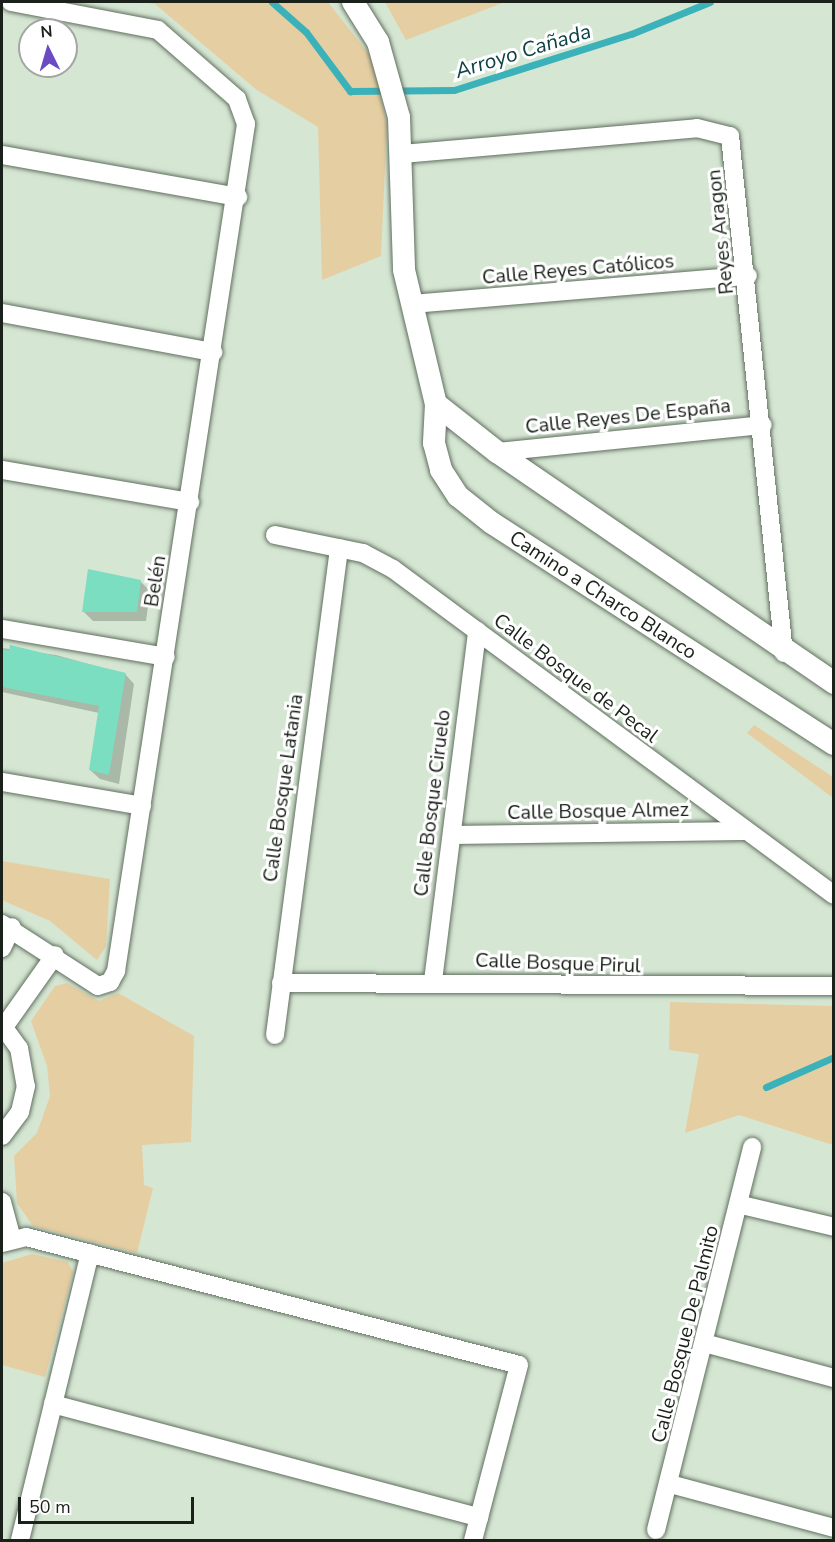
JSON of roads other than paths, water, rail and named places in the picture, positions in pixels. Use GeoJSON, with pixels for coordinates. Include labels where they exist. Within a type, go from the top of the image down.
{"type":"FeatureCollection","features":[{"type":"Feature","properties":{"kind":"street","name":"Belén"},"geometry":{"type":"LineString","coordinates":[[11,2],[158,30],[237,99],[244,111],[238,197],[116,971],[110,982],[98,986],[55,955]]}},
{"type":"Feature","properties":{"kind":"street","name":"Camino a Charco Blanco"},"geometry":{"type":"LineString","coordinates":[[353,2],[387,64],[399,117],[404,270],[435,404],[434,443],[441,470],[458,496],[834,744]]}},
{"type":"Feature","properties":{"kind":"street","name":"Reyes Aragon"},"geometry":{"type":"LineString","coordinates":[[402,154],[718,130],[730,136],[734,149],[748,276],[784,653]]}},
{"type":"Feature","properties":{"kind":"street"},"geometry":{"type":"LineString","coordinates":[[2,155],[238,197]]}},
{"type":"Feature","properties":{"kind":"street","name":"Calle Reyes Católicos"},"geometry":{"type":"LineString","coordinates":[[412,304],[748,276]]}},
{"type":"Feature","properties":{"kind":"street"},"geometry":{"type":"LineString","coordinates":[[2,313],[213,352]]}},
{"type":"Feature","properties":{"kind":"street"},"geometry":{"type":"LineString","coordinates":[[435,404],[497,452],[784,653],[834,683]]}},
{"type":"Feature","properties":{"kind":"street","name":"Calle Reyes De España"},"geometry":{"type":"LineString","coordinates":[[497,452],[763,425]]}},
{"type":"Feature","properties":{"kind":"street"},"geometry":{"type":"LineString","coordinates":[[2,470],[190,502]]}},
{"type":"Feature","properties":{"kind":"street","name":"Calle Bosque de Pecal"},"geometry":{"type":"LineString","coordinates":[[275,536],[363,553],[393,569],[744,831],[834,895]]}},
{"type":"Feature","properties":{"kind":"street","name":"Calle Bosque Latania"},"geometry":{"type":"LineString","coordinates":[[275,1035],[339,548]]}},
{"type":"Feature","properties":{"kind":"street"},"geometry":{"type":"LineString","coordinates":[[2,629],[165,657]]}},
{"type":"Feature","properties":{"kind":"street","name":"Calle Bosque Ciruelo"},"geometry":{"type":"LineString","coordinates":[[433,981],[477,631]]}},
{"type":"Feature","properties":{"kind":"street"},"geometry":{"type":"LineString","coordinates":[[2,782],[142,806]]}},
{"type":"Feature","properties":{"kind":"street","name":"Calle Bosque Almez"},"geometry":{"type":"LineString","coordinates":[[452,835],[744,831]]}},
{"type":"Feature","properties":{"kind":"street"},"geometry":{"type":"LineString","coordinates":[[2,948],[7,926],[55,955],[3,1026],[22,1054],[27,1086],[20,1112],[2,1136]]}},
{"type":"Feature","properties":{"kind":"street","name":"Calle Bosque Pirul"},"geometry":{"type":"LineString","coordinates":[[281,983],[433,981],[663,989],[834,986]]}},
{"type":"Feature","properties":{"kind":"street","name":"Calle Bosque De Palmito"},"geometry":{"type":"LineString","coordinates":[[656,1530],[742,1205],[752,1147]]}},
{"type":"Feature","properties":{"kind":"street"},"geometry":{"type":"LineString","coordinates":[[2,1202],[7,1241],[26,1237],[519,1365],[473,1540]]}},
{"type":"Feature","properties":{"kind":"street"},"geometry":{"type":"LineString","coordinates":[[742,1205],[834,1227]]}},
{"type":"Feature","properties":{"kind":"street"},"geometry":{"type":"LineString","coordinates":[[20,1540],[90,1253]]}},
{"type":"Feature","properties":{"kind":"street"},"geometry":{"type":"LineString","coordinates":[[704,1343],[834,1378]]}},
{"type":"Feature","properties":{"kind":"street"},"geometry":{"type":"LineString","coordinates":[[53,1404],[479,1517]]}},
{"type":"Feature","properties":{"kind":"street"},"geometry":{"type":"LineString","coordinates":[[670,1484],[834,1528]]}},
{"type":"Feature","properties":{"kind":"waterway","name":"Arroyo Cañada"},"geometry":{"type":"LineString","coordinates":[[272,2],[306,32],[350,91],[454,90],[631,34],[710,2]]}},
{"type":"Feature","properties":{"kind":"waterway"},"geometry":{"type":"LineString","coordinates":[[766,1087],[834,1057]]}}]}
